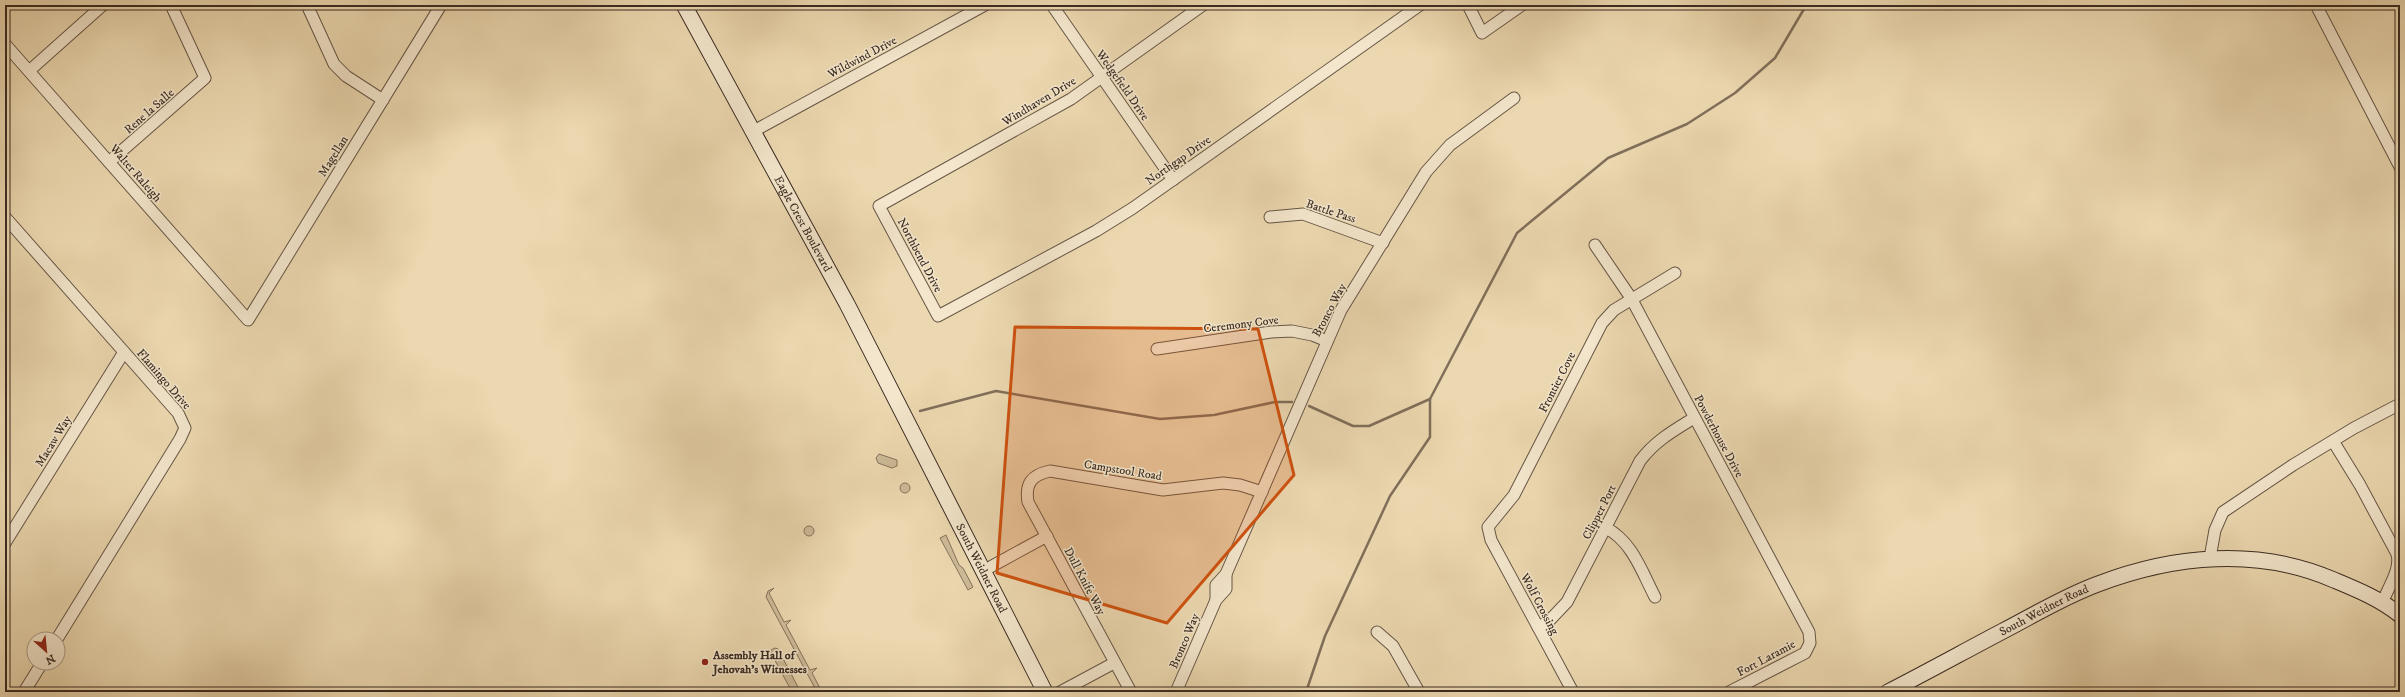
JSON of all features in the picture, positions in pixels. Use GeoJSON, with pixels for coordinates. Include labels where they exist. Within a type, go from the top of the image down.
{"type":"FeatureCollection","features":[{"type":"Feature","properties":{"kind":"main road","name":"Eagle Crest Boulevard"},"geometry":{"type":"LineString","coordinates":[[684,5],[752,132],[848,304],[920,443]]}},
{"type":"Feature","properties":{"kind":"main road","name":"South Weidner Road"},"geometry":{"type":"LineString","coordinates":[[920,443],[1045,692]]}},
{"type":"Feature","properties":{"kind":"main road","name":"South Weidner Road"},"geometry":{"type":"LineString","coordinates":[[1888,692],[2065,598],[2098,584],[2161,566],[2210,558],[2239,557],[2296,566],[2317,572],[2383,601],[2400,615]]}},
{"type":"Feature","properties":{"kind":"street"},"geometry":{"type":"LineString","coordinates":[[29,71],[103,5]]}},
{"type":"Feature","properties":{"kind":"street","name":"Rene la Salle"},"geometry":{"type":"LineString","coordinates":[[109,162],[205,78],[171,5]]}},
{"type":"Feature","properties":{"kind":"street"},"geometry":{"type":"LineString","coordinates":[[307,5],[334,64],[346,76],[383,100]]}},
{"type":"Feature","properties":{"kind":"street","name":"Magellan"},"geometry":{"type":"LineString","coordinates":[[248,320],[441,5]]}},
{"type":"Feature","properties":{"kind":"street","name":"Wildwind Drive"},"geometry":{"type":"LineString","coordinates":[[752,132],[985,5]]}},
{"type":"Feature","properties":{"kind":"street","name":"Wedgefield Drive"},"geometry":{"type":"LineString","coordinates":[[1052,5],[1173,180]]}},
{"type":"Feature","properties":{"kind":"street","name":"Windhaven Drive"},"geometry":{"type":"LineString","coordinates":[[879,206],[1039,118],[1102,77],[1203,5]]}},
{"type":"Feature","properties":{"kind":"street","name":"Northgap Drive"},"geometry":{"type":"LineString","coordinates":[[938,316],[1096,231],[1173,180],[1420,5]]}},
{"type":"Feature","properties":{"kind":"street"},"geometry":{"type":"LineString","coordinates":[[1468,5],[1482,33],[1522,5]]}},
{"type":"Feature","properties":{"kind":"street"},"geometry":{"type":"LineString","coordinates":[[2316,5],[2400,167]]}},
{"type":"Feature","properties":{"kind":"street","name":"Walter Raleigh"},"geometry":{"type":"LineString","coordinates":[[5,44],[248,320]]}},
{"type":"Feature","properties":{"kind":"street","name":"Bronco Way"},"geometry":{"type":"LineString","coordinates":[[1176,692],[1216,600],[1226,589],[1226,574],[1341,310],[1426,172],[1436,159],[1465,133],[1514,98]]}},
{"type":"Feature","properties":{"kind":"street","name":"Northbend Drive"},"geometry":{"type":"LineString","coordinates":[[879,206],[938,316]]}},
{"type":"Feature","properties":{"kind":"street","name":"Battle Pass"},"geometry":{"type":"LineString","coordinates":[[1270,217],[1303,214],[1383,243]]}},
{"type":"Feature","properties":{"kind":"street","name":"Flamingo Drive"},"geometry":{"type":"LineString","coordinates":[[5,217],[178,413],[184,428],[180,439],[62,631]]}},
{"type":"Feature","properties":{"kind":"street","name":"Powderhouse Drive"},"geometry":{"type":"LineString","coordinates":[[1595,245],[1631,298],[1809,632],[1810,643]]}},
{"type":"Feature","properties":{"kind":"street","name":"Frontier Cove"},"geometry":{"type":"LineString","coordinates":[[1488,527],[1514,495],[1602,323],[1614,310],[1631,298],[1675,273]]}},
{"type":"Feature","properties":{"kind":"street","name":"Ceremony Cove"},"geometry":{"type":"LineString","coordinates":[[1157,349],[1271,332],[1292,331],[1312,335],[1327,341]]}},
{"type":"Feature","properties":{"kind":"street","name":"Macaw Way"},"geometry":{"type":"LineString","coordinates":[[5,543],[124,352]]}},
{"type":"Feature","properties":{"kind":"street"},"geometry":{"type":"LineString","coordinates":[[2210,558],[2215,530],[2223,512],[2293,465],[2354,428],[2400,404]]}},
{"type":"Feature","properties":{"kind":"street","name":"Clipper Port"},"geometry":{"type":"LineString","coordinates":[[1538,627],[1548,622],[1567,602],[1640,461],[1651,446],[1664,436],[1694,418]]}},
{"type":"Feature","properties":{"kind":"street"},"geometry":{"type":"LineString","coordinates":[[2334,441],[2360,485],[2397,554],[2399,562],[2383,601]]}},
{"type":"Feature","properties":{"kind":"street","name":"Campstool Road"},"geometry":{"type":"LineString","coordinates":[[1029,480],[1038,473],[1050,471],[1163,490],[1223,483],[1240,485],[1262,492]]}},
{"type":"Feature","properties":{"kind":"street","name":"Dull Knife Way"},"geometry":{"type":"LineString","coordinates":[[1029,480],[1026,491],[1028,502],[1131,692]]}},
{"type":"Feature","properties":{"kind":"street","name":"Wolf Crossing"},"geometry":{"type":"LineString","coordinates":[[1488,527],[1491,540],[1573,692]]}},
{"type":"Feature","properties":{"kind":"street"},"geometry":{"type":"LineString","coordinates":[[1606,528],[1618,534],[1628,545],[1655,597]]}},
{"type":"Feature","properties":{"kind":"street"},"geometry":{"type":"LineString","coordinates":[[983,571],[1047,536]]}},
{"type":"Feature","properties":{"kind":"street"},"geometry":{"type":"LineString","coordinates":[[1377,632],[1393,646],[1420,692]]}},
{"type":"Feature","properties":{"kind":"street","name":"Fort Laramie"},"geometry":{"type":"LineString","coordinates":[[1729,692],[1805,653],[1810,643]]}},
{"type":"Feature","properties":{"kind":"street"},"geometry":{"type":"LineString","coordinates":[[1060,692],[1114,663]]}},
{"type":"Feature","properties":{"kind":"street"},"geometry":{"type":"LineString","coordinates":[[24,692],[37,671]]}},
{"type":"Feature","properties":{"kind":"highlighted area"},"geometry":{"type":"Polygon","coordinates":[[[1015,327],[1258,329],[1294,475],[1167,623],[997,573],[1015,327]]]}},
{"type":"Feature","properties":{"kind":"shaded area"},"geometry":{"type":"Polygon","coordinates":[[[879,454],[897,460],[897,466],[892,468],[878,463],[876,458],[879,454]]]}},
{"type":"Feature","properties":{"kind":"shaded area"},"geometry":{"type":"Polygon","coordinates":[[[903,483],[907,483],[909,484],[909,492],[903,493],[900,490],[900,486],[903,483]]]}},
{"type":"Feature","properties":{"kind":"shaded area"},"geometry":{"type":"Polygon","coordinates":[[[807,526],[811,526],[813,527],[813,535],[807,536],[804,533],[804,529],[807,526]]]}},
{"type":"Feature","properties":{"kind":"shaded area"},"geometry":{"type":"Polygon","coordinates":[[[946,535],[959,565],[963,568],[973,587],[968,590],[940,538],[946,535]]]}},
{"type":"Feature","properties":{"kind":"shaded area"},"geometry":{"type":"Polygon","coordinates":[[[774,588],[769,593],[784,622],[791,620],[786,625],[810,670],[817,668],[812,673],[822,692],[817,692],[766,597],[768,591],[774,588]]]}},
{"type":"Feature","properties":{"kind":"shaded area"},"geometry":{"type":"Polygon","coordinates":[[[775,648],[778,649],[799,689],[798,692],[792,692],[771,653],[771,650],[775,648]]]}},
{"type":"Feature","properties":{"kind":"waterway"},"geometry":{"type":"LineString","coordinates":[[1306,692],[1325,636],[1390,496],[1430,437],[1430,399],[1517,233],[1608,158],[1687,124],[1735,93],[1775,58],[1804,9],[1804,5]]}},
{"type":"Feature","properties":{"kind":"waterway"},"geometry":{"type":"LineString","coordinates":[[920,411],[996,391],[1160,419],[1214,415],[1275,402],[1292,402]]}},
{"type":"Feature","properties":{"kind":"waterway"},"geometry":{"type":"LineString","coordinates":[[1309,406],[1353,426],[1369,426],[1430,399]]}},
{"type":"Feature","properties":{"kind":"place","name":"Assembly Hall of Jehovah's Witnesses"},"geometry":{"type":"Point","coordinates":[705,662]}}]}
